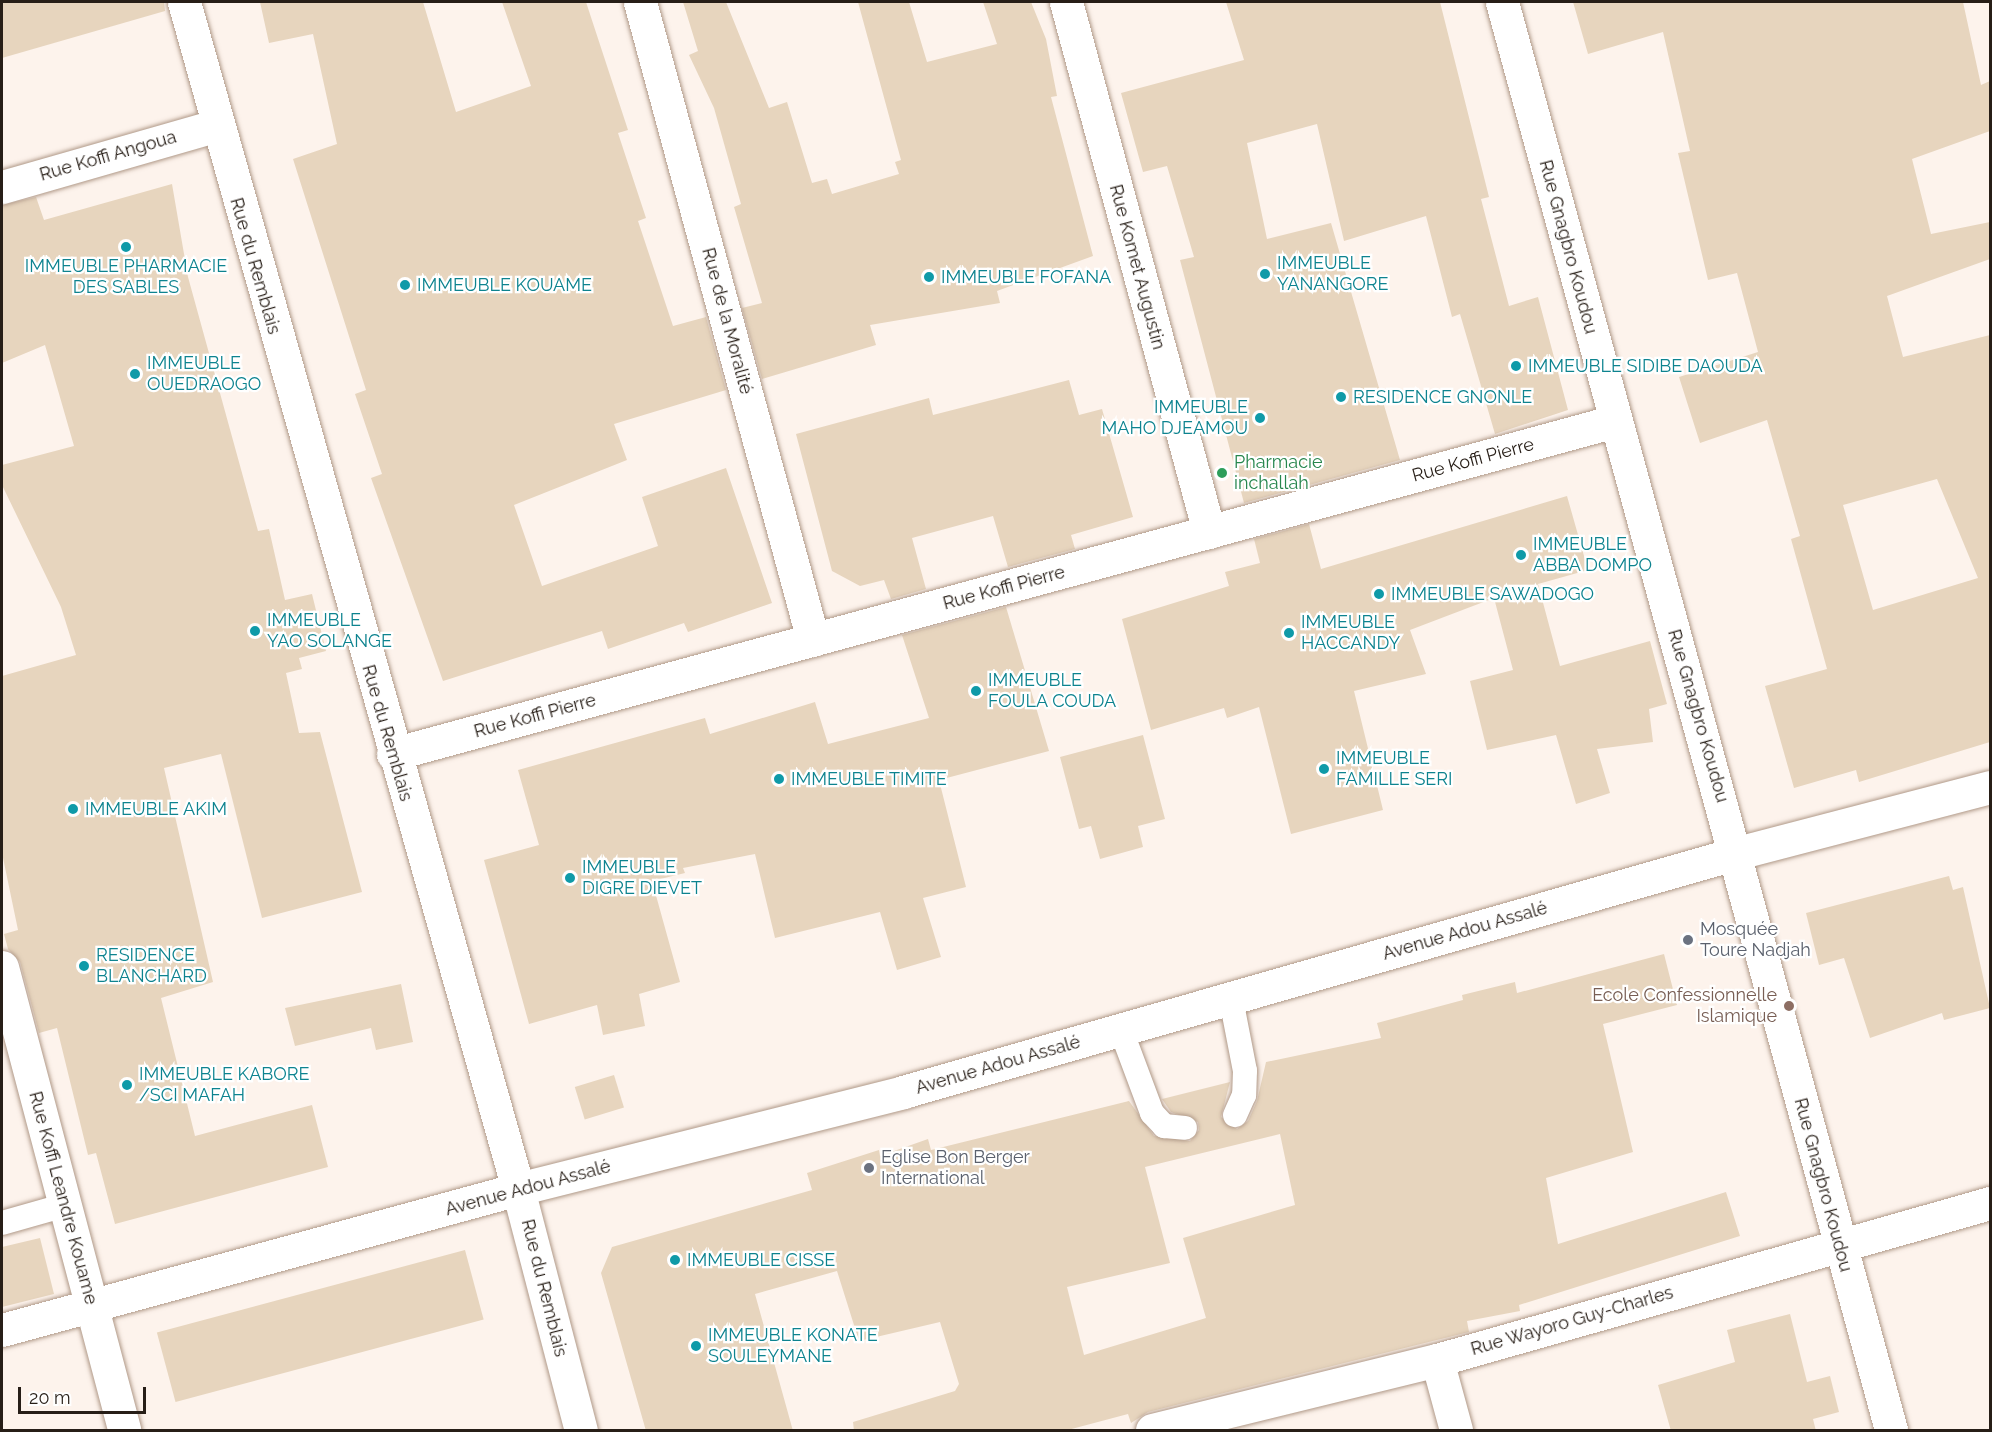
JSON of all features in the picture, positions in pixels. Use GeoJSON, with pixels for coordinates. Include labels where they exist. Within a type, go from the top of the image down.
{"type":"FeatureCollection","features":[{"type":"Feature","properties":{"kind":"street","name":"Rue du Remblais"},"geometry":{"type":"LineString","coordinates":[[184,2],[215,126],[518,1189],[581,1431]]}},
{"type":"Feature","properties":{"kind":"street","name":"Rue de la Moralité"},"geometry":{"type":"LineString","coordinates":[[640,2],[813,640]]}},
{"type":"Feature","properties":{"kind":"street","name":"Rue Komet Augustin"},"geometry":{"type":"LineString","coordinates":[[1066,2],[1209,532]]}},
{"type":"Feature","properties":{"kind":"street","name":"Rue Gnagbro Koudou"},"geometry":{"type":"LineString","coordinates":[[1502,2],[1615,421],[1737,854],[1838,1244],[1891,1431]]}},
{"type":"Feature","properties":{"kind":"street","name":"Rue Koffi Angoua"},"geometry":{"type":"LineString","coordinates":[[2,187],[215,126]]}},
{"type":"Feature","properties":{"kind":"street","name":"Rue Koffi Pierre"},"geometry":{"type":"LineString","coordinates":[[393,754],[1615,421]]}},
{"type":"Feature","properties":{"kind":"street","name":"Avenue Adou Assalé"},"geometry":{"type":"LineString","coordinates":[[2,1330],[518,1189],[903,1092],[1737,854],[1990,787]]}},
{"type":"Feature","properties":{"kind":"street","name":"Rue Koffi Leandre Kouame"},"geometry":{"type":"LineString","coordinates":[[2,967],[124,1431]]}},
{"type":"Feature","properties":{"kind":"street","name":"Rue Wayoro Guy-Charles"},"geometry":{"type":"LineString","coordinates":[[1152,1431],[1437,1360],[1838,1244],[1990,1203]]}},
{"type":"Feature","properties":{"kind":"street"},"geometry":{"type":"LineString","coordinates":[[1437,1360],[1456,1431]]}},
{"type":"Feature","properties":{"kind":"lane"},"geometry":{"type":"LineString","coordinates":[[1231,999],[1245,1071],[1244,1095],[1235,1115]]}},
{"type":"Feature","properties":{"kind":"lane"},"geometry":{"type":"LineString","coordinates":[[1121,1030],[1152,1113],[1164,1126],[1185,1128]]}},
{"type":"Feature","properties":{"kind":"lane"},"geometry":{"type":"LineString","coordinates":[[2,1222],[65,1205]]}},
{"type":"Feature","properties":{"kind":"building"},"geometry":{"type":"Polygon","coordinates":[[[2,2],[164,2],[165,11],[2,58],[2,2]]]}},
{"type":"Feature","properties":{"kind":"building"},"geometry":{"type":"Polygon","coordinates":[[[260,2],[423,2],[456,112],[531,86],[502,2],[586,2],[628,130],[618,133],[646,218],[638,221],[673,326],[706,317],[726,390],[614,424],[627,460],[514,505],[542,586],[658,546],[642,497],[726,468],[772,603],[688,632],[684,623],[608,649],[602,631],[443,681],[371,478],[382,474],[355,394],[366,390],[293,159],[337,144],[313,34],[269,43],[260,2]]]}},
{"type":"Feature","properties":{"kind":"building"},"geometry":{"type":"Polygon","coordinates":[[[683,2],[726,2],[769,108],[787,102],[812,183],[827,179],[832,194],[899,174],[895,162],[901,160],[858,2],[909,2],[927,62],[997,44],[983,2],[1031,2],[1046,39],[1057,96],[1051,97],[1093,256],[997,291],[1000,303],[870,325],[876,345],[762,379],[742,308],[762,303],[734,207],[741,204],[714,108],[689,55],[698,51],[683,2]]]}},
{"type":"Feature","properties":{"kind":"building"},"geometry":{"type":"Polygon","coordinates":[[[1226,2],[1440,2],[1489,197],[1481,199],[1509,306],[1538,297],[1568,410],[1495,434],[1460,314],[1452,317],[1426,216],[1344,241],[1317,124],[1247,143],[1267,239],[1331,223],[1400,460],[1244,503],[1180,260],[1194,257],[1167,166],[1143,172],[1121,93],[1244,60],[1226,2]]]}},
{"type":"Feature","properties":{"kind":"building"},"geometry":{"type":"Polygon","coordinates":[[[1573,2],[1963,2],[1981,85],[1990,81],[1990,131],[1912,159],[1931,234],[1990,222],[1990,259],[1887,296],[1903,357],[1990,335],[1990,742],[1859,782],[1856,770],[1794,788],[1765,686],[1827,669],[1791,539],[1800,536],[1767,420],[1700,443],[1679,377],[1758,352],[1737,273],[1708,280],[1678,153],[1690,151],[1663,32],[1588,54],[1573,2]],[[1937,479],[1843,505],[1873,610],[1978,578],[1937,479]]]}},
{"type":"Feature","properties":{"kind":"building"},"geometry":{"type":"Polygon","coordinates":[[[172,184],[188,277],[258,531],[269,529],[285,600],[312,594],[326,651],[299,658],[302,669],[286,673],[299,733],[320,732],[362,892],[262,918],[221,754],[164,768],[213,982],[161,998],[195,1136],[312,1105],[328,1167],[115,1224],[96,1153],[88,1155],[57,1028],[39,1033],[20,962],[8,949],[4,934],[18,930],[2,853],[2,676],[76,655],[61,607],[2,485],[2,465],[74,446],[45,345],[2,363],[2,205],[36,197],[44,220],[172,184]]]}},
{"type":"Feature","properties":{"kind":"building"},"geometry":{"type":"Polygon","coordinates":[[[1069,380],[1079,415],[1102,409],[1133,517],[1071,535],[1075,549],[1008,567],[993,516],[912,538],[926,589],[891,599],[884,580],[860,586],[832,571],[796,434],[929,398],[933,415],[1069,380]]]}},
{"type":"Feature","properties":{"kind":"building"},"geometry":{"type":"Polygon","coordinates":[[[1567,496],[1588,570],[1538,584],[1560,666],[1650,641],[1667,704],[1649,709],[1653,742],[1597,749],[1610,793],[1576,804],[1556,735],[1487,750],[1470,681],[1513,670],[1494,598],[1410,630],[1426,674],[1354,691],[1383,810],[1291,834],[1259,707],[1227,718],[1224,708],[1151,730],[1122,619],[1229,586],[1225,572],[1260,563],[1254,539],[1309,524],[1321,569],[1567,496]]]}},
{"type":"Feature","properties":{"kind":"building"},"geometry":{"type":"Polygon","coordinates":[[[1006,607],[1049,751],[939,780],[966,887],[923,898],[941,957],[897,970],[880,912],[775,938],[755,854],[683,868],[685,873],[652,881],[680,982],[639,994],[645,1026],[603,1035],[597,1005],[529,1024],[484,860],[539,845],[518,770],[705,718],[710,734],[815,702],[828,744],[929,718],[902,635],[1006,607]]]}},
{"type":"Feature","properties":{"kind":"building"},"geometry":{"type":"Polygon","coordinates":[[[1143,735],[1165,819],[1138,826],[1143,847],[1100,859],[1091,826],[1079,829],[1060,757],[1143,735]]]}},
{"type":"Feature","properties":{"kind":"building"},"geometry":{"type":"Polygon","coordinates":[[[1949,876],[1953,890],[1963,887],[1990,1008],[1944,1020],[1942,1013],[1870,1038],[1844,958],[1819,965],[1806,913],[1949,876]]]}},
{"type":"Feature","properties":{"kind":"building"},"geometry":{"type":"Polygon","coordinates":[[[1664,954],[1677,1005],[1603,1024],[1633,1152],[1546,1178],[1558,1244],[1726,1192],[1740,1236],[1519,1305],[1520,1311],[1467,1321],[1469,1332],[1148,1412],[1131,1423],[1128,1414],[1064,1431],[854,1431],[853,1422],[955,1391],[959,1384],[940,1322],[859,1341],[837,1271],[755,1294],[793,1431],[646,1431],[601,1273],[612,1247],[812,1190],[807,1173],[879,1150],[880,1156],[928,1139],[931,1150],[1129,1101],[1154,1136],[1190,1141],[1199,1130],[1198,1122],[1171,1112],[1162,1099],[1230,1082],[1221,1117],[1237,1129],[1248,1121],[1257,1101],[1266,1062],[1381,1038],[1377,1023],[1463,1000],[1462,995],[1515,982],[1517,993],[1664,954]],[[1280,1134],[1145,1167],[1170,1263],[1067,1287],[1084,1355],[1206,1318],[1183,1238],[1295,1205],[1280,1134]]]}},
{"type":"Feature","properties":{"kind":"building"},"geometry":{"type":"Polygon","coordinates":[[[401,984],[413,1042],[376,1050],[371,1028],[295,1046],[285,1008],[401,984]]]}},
{"type":"Feature","properties":{"kind":"building"},"geometry":{"type":"Polygon","coordinates":[[[614,1075],[624,1108],[585,1120],[575,1087],[614,1075]]]}},
{"type":"Feature","properties":{"kind":"building"},"geometry":{"type":"Polygon","coordinates":[[[40,1238],[54,1294],[2,1307],[2,1247],[40,1238]]]}},
{"type":"Feature","properties":{"kind":"building"},"geometry":{"type":"Polygon","coordinates":[[[465,1250],[484,1320],[176,1402],[157,1333],[465,1250]]]}},
{"type":"Feature","properties":{"kind":"building"},"geometry":{"type":"Polygon","coordinates":[[[1790,1314],[1807,1382],[1830,1376],[1839,1412],[1813,1419],[1816,1431],[1671,1431],[1658,1385],[1735,1362],[1727,1330],[1790,1314]]]}},
{"type":"Feature","properties":{"kind":"place","name":"IMMEUBLE PHARMACIE DES SABLES"},"geometry":{"type":"Point","coordinates":[126,247]}},
{"type":"Feature","properties":{"kind":"place","name":"IMMEUBLE YANANGORE"},"geometry":{"type":"Point","coordinates":[1265,274]}},
{"type":"Feature","properties":{"kind":"place","name":"IMMEUBLE FOFANA"},"geometry":{"type":"Point","coordinates":[929,277]}},
{"type":"Feature","properties":{"kind":"place","name":"IMMEUBLE KOUAME"},"geometry":{"type":"Point","coordinates":[405,285]}},
{"type":"Feature","properties":{"kind":"place","name":"IMMEUBLE SIDIBE DAOUDA"},"geometry":{"type":"Point","coordinates":[1516,366]}},
{"type":"Feature","properties":{"kind":"place","name":"IMMEUBLE OUEDRAOGO"},"geometry":{"type":"Point","coordinates":[135,374]}},
{"type":"Feature","properties":{"kind":"place","name":"RESIDENCE GNONLE"},"geometry":{"type":"Point","coordinates":[1341,397]}},
{"type":"Feature","properties":{"kind":"place","name":"IMMEUBLE MAHO DJEAMOU"},"geometry":{"type":"Point","coordinates":[1260,418]}},
{"type":"Feature","properties":{"kind":"place","name":"Pharmacie inchallah"},"geometry":{"type":"Point","coordinates":[1222,473]}},
{"type":"Feature","properties":{"kind":"place","name":"IMMEUBLE ABBA DOMPO"},"geometry":{"type":"Point","coordinates":[1521,555]}},
{"type":"Feature","properties":{"kind":"place","name":"IMMEUBLE SAWADOGO"},"geometry":{"type":"Point","coordinates":[1379,594]}},
{"type":"Feature","properties":{"kind":"place","name":"IMMEUBLE YAO SOLANGE"},"geometry":{"type":"Point","coordinates":[255,631]}},
{"type":"Feature","properties":{"kind":"place","name":"IMMEUBLE HACCANDY"},"geometry":{"type":"Point","coordinates":[1289,633]}},
{"type":"Feature","properties":{"kind":"place","name":"IMMEUBLE FOULA COUDA"},"geometry":{"type":"Point","coordinates":[976,691]}},
{"type":"Feature","properties":{"kind":"place","name":"IMMEUBLE FAMILLE SERI"},"geometry":{"type":"Point","coordinates":[1324,769]}},
{"type":"Feature","properties":{"kind":"place","name":"IMMEUBLE TIMITE"},"geometry":{"type":"Point","coordinates":[779,779]}},
{"type":"Feature","properties":{"kind":"place","name":"IMMEUBLE AKIM"},"geometry":{"type":"Point","coordinates":[73,809]}},
{"type":"Feature","properties":{"kind":"place","name":"IMMEUBLE DIGRE DIEVET"},"geometry":{"type":"Point","coordinates":[570,878]}},
{"type":"Feature","properties":{"kind":"place","name":"Mosquée Toure Nadjah"},"geometry":{"type":"Point","coordinates":[1688,940]}},
{"type":"Feature","properties":{"kind":"place","name":"RESIDENCE BLANCHARD"},"geometry":{"type":"Point","coordinates":[84,966]}},
{"type":"Feature","properties":{"kind":"place","name":"Ecole Confessionnelle Islamique"},"geometry":{"type":"Point","coordinates":[1789,1006]}},
{"type":"Feature","properties":{"kind":"place","name":"IMMEUBLE KABORE /SCI MAFAH"},"geometry":{"type":"Point","coordinates":[127,1085]}},
{"type":"Feature","properties":{"kind":"place","name":"Eglise Bon Berger International"},"geometry":{"type":"Point","coordinates":[869,1168]}},
{"type":"Feature","properties":{"kind":"place","name":"IMMEUBLE CISSE"},"geometry":{"type":"Point","coordinates":[675,1260]}},
{"type":"Feature","properties":{"kind":"place","name":"IMMEUBLE KONATE SOULEYMANE"},"geometry":{"type":"Point","coordinates":[696,1346]}}]}
